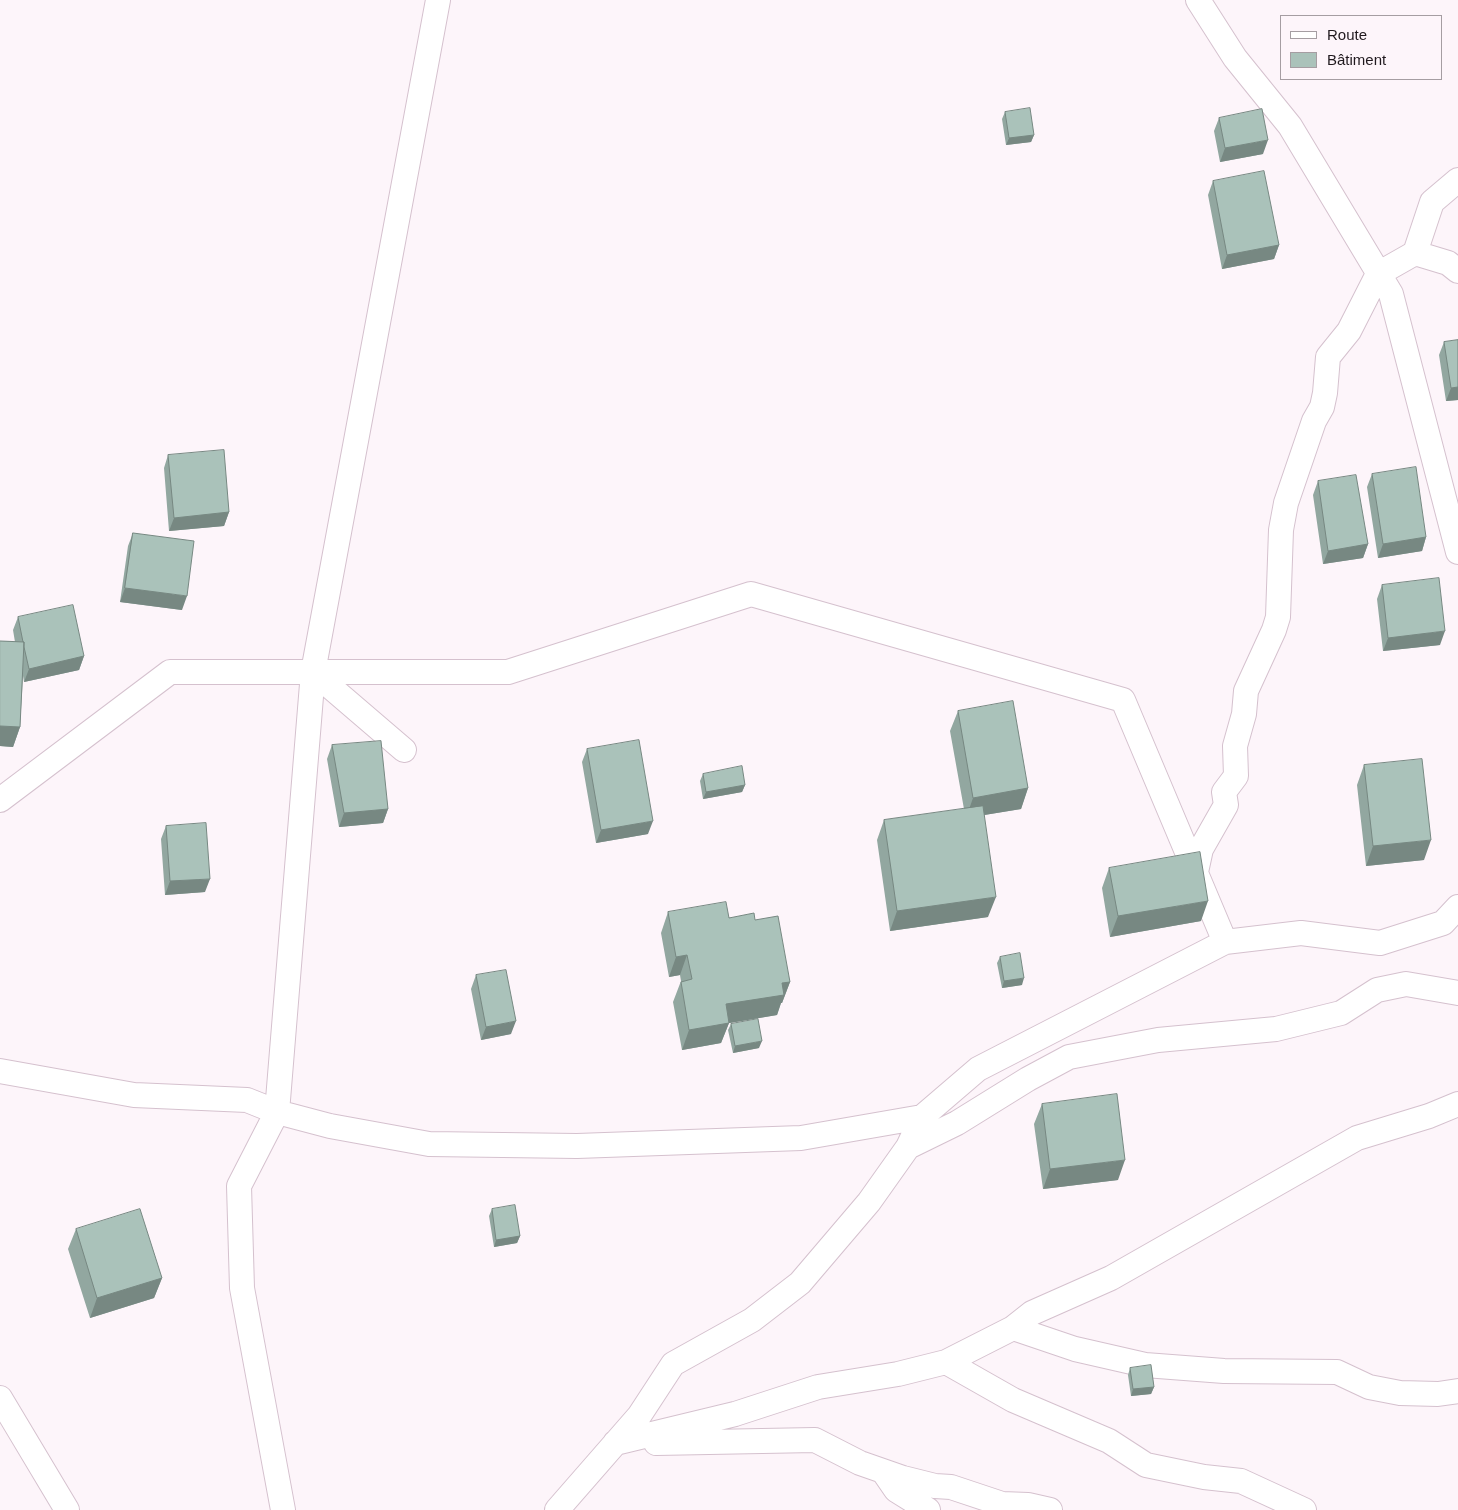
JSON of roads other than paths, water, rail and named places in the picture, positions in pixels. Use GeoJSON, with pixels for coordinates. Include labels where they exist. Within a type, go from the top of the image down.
{"type":"FeatureCollection","features":[{"type":"Feature","properties":{"kind":"street"},"geometry":{"type":"LineString","coordinates":[[283,1510],[242,1288],[239,1186],[277,1112],[313,672],[438,0]]}},
{"type":"Feature","properties":{"kind":"street"},"geometry":{"type":"LineString","coordinates":[[1198,0],[1235,58],[1290,126],[1391,294],[1458,552]]}},
{"type":"Feature","properties":{"kind":"street"},"geometry":{"type":"LineString","coordinates":[[1196,872],[1201,849],[1226,805],[1224,792],[1236,776],[1235,746],[1244,714],[1246,691],[1278,617],[1281,530],[1289,496],[1314,421],[1322,407],[1326,393],[1328,357],[1349,331],[1378,274],[1415,253],[1432,202],[1458,180]]}},
{"type":"Feature","properties":{"kind":"street"},"geometry":{"type":"LineString","coordinates":[[1415,253],[1448,263],[1458,271]]}},
{"type":"Feature","properties":{"kind":"street"},"geometry":{"type":"LineString","coordinates":[[0,800],[170,672],[508,672],[751,594],[1122,700],[1225,942]]}},
{"type":"Feature","properties":{"kind":"street"},"geometry":{"type":"LineString","coordinates":[[313,672],[404,750]]}},
{"type":"Feature","properties":{"kind":"street"},"geometry":{"type":"LineString","coordinates":[[558,1510],[639,1416],[673,1364],[752,1320],[800,1283],[869,1202],[908,1147],[922,1117],[978,1069],[1225,942],[1302,933],[1380,943],[1453,921]]}},
{"type":"Feature","properties":{"kind":"street"},"geometry":{"type":"LineString","coordinates":[[908,1147],[957,1123],[1028,1079],[1069,1057],[1158,1040],[1276,1030],[1341,1013],[1377,990],[1406,984],[1458,993]]}},
{"type":"Feature","properties":{"kind":"street"},"geometry":{"type":"LineString","coordinates":[[0,1071],[134,1095],[247,1100],[277,1112],[330,1126],[429,1144],[577,1146],[801,1138],[922,1117]]}},
{"type":"Feature","properties":{"kind":"street"},"geometry":{"type":"LineString","coordinates":[[615,1443],[735,1414],[818,1387],[898,1374],[946,1362],[1013,1328],[1032,1313],[1111,1278],[1357,1138],[1429,1116],[1458,1104]]}},
{"type":"Feature","properties":{"kind":"street"},"geometry":{"type":"LineString","coordinates":[[1013,1328],[1075,1349],[1145,1365],[1224,1371],[1336,1372],[1369,1387],[1400,1393],[1438,1394],[1458,1391]]}},
{"type":"Feature","properties":{"kind":"street"},"geometry":{"type":"LineString","coordinates":[[946,1362],[1013,1400],[1109,1441],[1146,1465],[1204,1477],[1241,1482],[1304,1510]]}},
{"type":"Feature","properties":{"kind":"street"},"geometry":{"type":"LineString","coordinates":[[0,1398],[67,1510]]}},
{"type":"Feature","properties":{"kind":"street"},"geometry":{"type":"LineString","coordinates":[[615,1443],[815,1440],[860,1463],[884,1472],[935,1486],[951,1487],[1002,1504],[1028,1505],[1050,1510]]}},
{"type":"Feature","properties":{"kind":"street"},"geometry":{"type":"LineString","coordinates":[[884,1472],[896,1490],[928,1510]]}}]}
